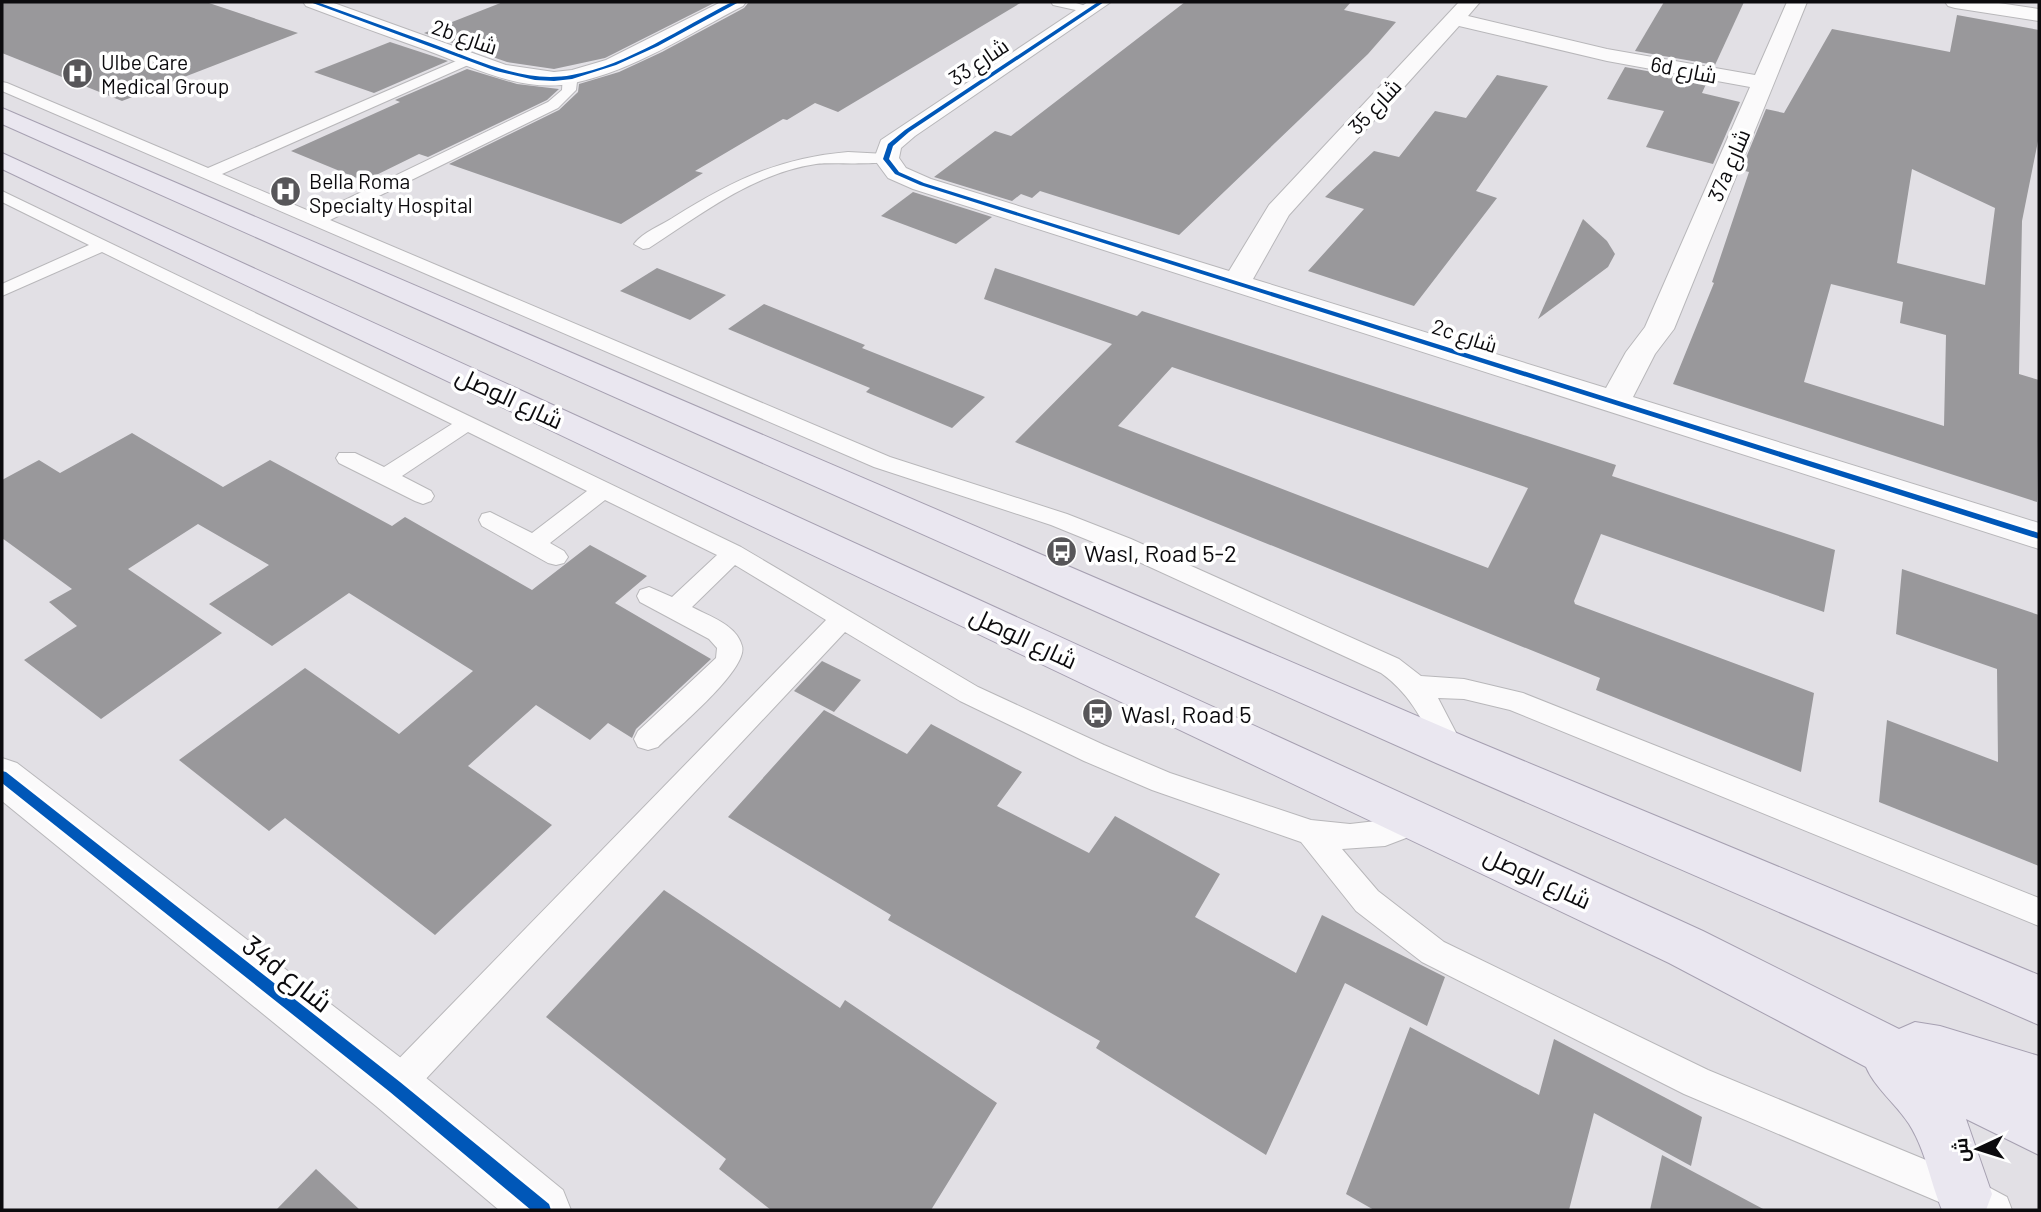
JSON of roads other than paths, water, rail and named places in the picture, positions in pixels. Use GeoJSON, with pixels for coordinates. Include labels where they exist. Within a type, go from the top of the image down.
{"type":"FeatureCollection","features":[{"type":"Feature","properties":{"kind":"main road"},"geometry":{"type":"LineString","coordinates":[[2,115],[245,205],[1451,750],[2039,1000]]}},
{"type":"Feature","properties":{"kind":"main road","name":"شارع الوصل"},"geometry":{"type":"LineString","coordinates":[[2,160],[1686,947],[2039,1128]]}},
{"type":"Feature","properties":{"kind":"main road"},"geometry":{"type":"LineString","coordinates":[[1865,1038],[1940,1052],[2039,1083]]}},
{"type":"Feature","properties":{"kind":"main road"},"geometry":{"type":"LineString","coordinates":[[1865,1038],[1921,1093],[1941,1126],[1979,1202]]}},
{"type":"Feature","properties":{"kind":"street","name":"2b شارع"},"geometry":{"type":"LineString","coordinates":[[313,2],[470,59],[523,75],[568,78]]}},
{"type":"Feature","properties":{"kind":"street"},"geometry":{"type":"LineString","coordinates":[[568,78],[612,65],[736,2]]}},
{"type":"Feature","properties":{"kind":"street","name":"شارع 35"},"geometry":{"type":"LineString","coordinates":[[1236,283],[1278,211],[1470,2]]}},
{"type":"Feature","properties":{"kind":"street","name":"37a شارع"},"geometry":{"type":"LineString","coordinates":[[1629,407],[1657,357],[1659,329],[1797,2]]}},
{"type":"Feature","properties":{"kind":"street"},"geometry":{"type":"LineString","coordinates":[[1955,2],[2039,16]]}},
{"type":"Feature","properties":{"kind":"street","name":"شارع 33"},"geometry":{"type":"LineString","coordinates":[[886,159],[890,145],[907,131],[1095,6]]}},
{"type":"Feature","properties":{"kind":"street","name":"6d شارع"},"geometry":{"type":"LineString","coordinates":[[1451,22],[1760,88]]}},
{"type":"Feature","properties":{"kind":"street","name":"2c شارع"},"geometry":{"type":"LineString","coordinates":[[886,159],[897,173],[922,184],[1214,256],[1236,283],[2039,536]]}},
{"type":"Feature","properties":{"kind":"street","name":"شارع 35"},"geometry":{"type":"LineString","coordinates":[[1214,256],[1278,211]]}},
{"type":"Feature","properties":{"kind":"street","name":"34d شارع"},"geometry":{"type":"LineString","coordinates":[[5,783],[395,1087],[543,1210]]}},
{"type":"Feature","properties":{"kind":"lane"},"geometry":{"type":"LineString","coordinates":[[1057,2],[1095,6]]}},
{"type":"Feature","properties":{"kind":"lane"},"geometry":{"type":"LineString","coordinates":[[208,174],[470,59]]}},
{"type":"Feature","properties":{"kind":"lane"},"geometry":{"type":"LineString","coordinates":[[316,220],[553,105],[569,91],[571,84],[568,78]]}},
{"type":"Feature","properties":{"kind":"lane"},"geometry":{"type":"LineString","coordinates":[[2,86],[208,174],[245,205],[316,220],[905,471],[1036,512],[1129,547],[1390,666],[1417,686],[1434,711],[1451,750]]}},
{"type":"Feature","properties":{"kind":"lane"},"geometry":{"type":"LineString","coordinates":[[643,244],[746,181],[771,169],[828,156],[886,159]]}},
{"type":"Feature","properties":{"kind":"lane"},"geometry":{"type":"LineString","coordinates":[[2,196],[733,553],[970,694],[1094,753],[1162,782],[1311,833],[1350,837],[1385,833],[1417,821]]}},
{"type":"Feature","properties":{"kind":"lane"},"geometry":{"type":"LineString","coordinates":[[2,291],[103,244]]}},
{"type":"Feature","properties":{"kind":"lane"},"geometry":{"type":"LineString","coordinates":[[385,477],[468,423]]}},
{"type":"Feature","properties":{"kind":"lane"},"geometry":{"type":"LineString","coordinates":[[347,458],[423,496]]}},
{"type":"Feature","properties":{"kind":"lane"},"geometry":{"type":"LineString","coordinates":[[533,544],[603,490]]}},
{"type":"Feature","properties":{"kind":"lane"},"geometry":{"type":"LineString","coordinates":[[490,520],[556,557]]}},
{"type":"Feature","properties":{"kind":"lane"},"geometry":{"type":"LineString","coordinates":[[675,609],[733,553]]}},
{"type":"Feature","properties":{"kind":"lane"},"geometry":{"type":"LineString","coordinates":[[648,739],[725,665],[730,656],[730,646],[726,638],[649,596]]}},
{"type":"Feature","properties":{"kind":"lane"},"geometry":{"type":"LineString","coordinates":[[395,1087],[843,618]]}},
{"type":"Feature","properties":{"kind":"lane"},"geometry":{"type":"LineString","coordinates":[[1417,686],[1464,690],[1514,700],[2039,912]]}},
{"type":"Feature","properties":{"kind":"lane"},"geometry":{"type":"LineString","coordinates":[[1311,833],[1367,901],[1433,952],[1696,1082],[1979,1202]]}},
{"type":"Feature","properties":{"kind":"place","name":"Ulbe Care Medical Group"},"geometry":{"type":"Point","coordinates":[78,73]}},
{"type":"Feature","properties":{"kind":"place","name":"Bella Roma Specialty Hospital"},"geometry":{"type":"Point","coordinates":[286,192]}},
{"type":"Feature","properties":{"kind":"place","name":"Wasl, Road 5-2"},"geometry":{"type":"Point","coordinates":[1061,552]}},
{"type":"Feature","properties":{"kind":"place","name":"Wasl, Road 5"},"geometry":{"type":"Point","coordinates":[1098,713]}}]}
